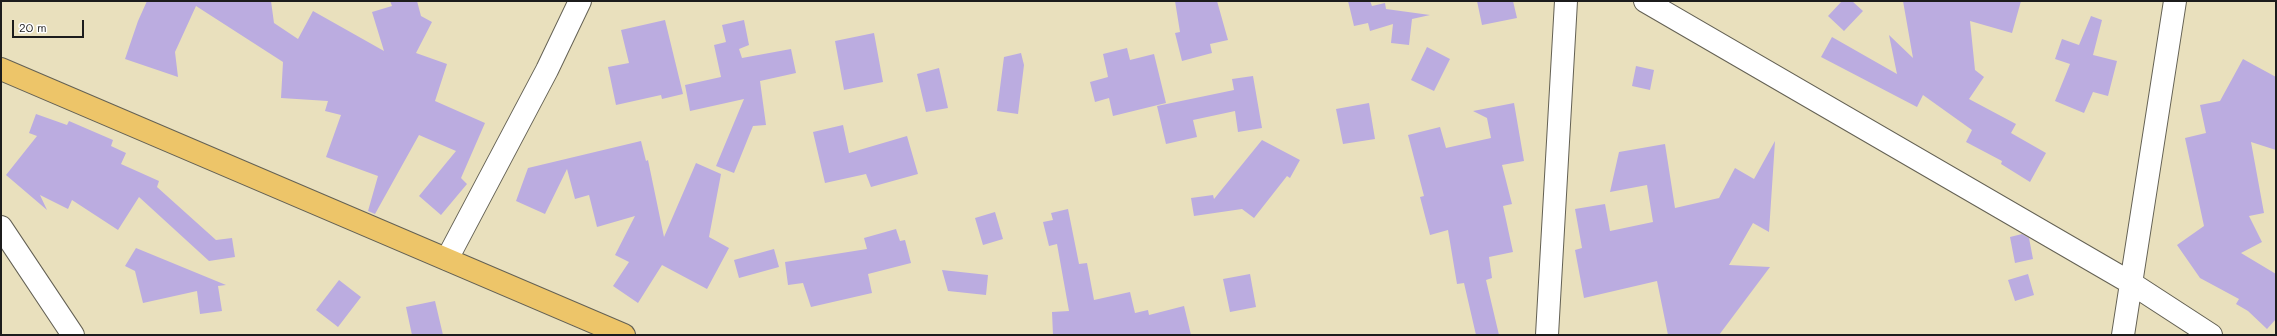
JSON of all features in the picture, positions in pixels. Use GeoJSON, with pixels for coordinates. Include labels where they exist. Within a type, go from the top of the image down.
{"type":"FeatureCollection","features":[{"type":"Feature","properties":{"kind":"main road"},"geometry":{"type":"LineString","coordinates":[[1,69],[624,335]]}},
{"type":"Feature","properties":{"kind":"street"},"geometry":{"type":"LineString","coordinates":[[447,259],[548,70],[580,1]]}},
{"type":"Feature","properties":{"kind":"street"},"geometry":{"type":"LineString","coordinates":[[1546,335],[1566,1]]}},
{"type":"Feature","properties":{"kind":"street"},"geometry":{"type":"LineString","coordinates":[[1645,1],[2131,283],[2211,335]]}},
{"type":"Feature","properties":{"kind":"street"},"geometry":{"type":"LineString","coordinates":[[2122,335],[2175,1]]}},
{"type":"Feature","properties":{"kind":"street"},"geometry":{"type":"LineString","coordinates":[[1,227],[73,335]]}},
{"type":"Feature","properties":{"kind":"building"},"geometry":{"type":"Polygon","coordinates":[[[147,1],[271,1],[274,23],[298,39],[313,11],[384,51],[372,12],[392,6],[390,1],[417,1],[421,16],[432,22],[416,53],[447,64],[435,101],[485,123],[461,178],[467,184],[441,215],[419,196],[456,151],[419,135],[375,214],[368,211],[378,176],[326,157],[341,115],[325,111],[328,101],[281,98],[283,62],[196,6],[175,52],[178,77],[125,59],[138,21],[147,1]]]}},
{"type":"Feature","properties":{"kind":"building"},"geometry":{"type":"Polygon","coordinates":[[[1175,1],[1217,1],[1228,40],[1210,44],[1212,53],[1182,61],[1175,33],[1180,32],[1175,1]]]}},
{"type":"Feature","properties":{"kind":"building"},"geometry":{"type":"Polygon","coordinates":[[[1348,1],[1370,1],[1372,6],[1385,3],[1386,9],[1430,15],[1412,19],[1409,45],[1391,43],[1393,24],[1370,31],[1368,23],[1354,26],[1348,1]]]}},
{"type":"Feature","properties":{"kind":"building"},"geometry":{"type":"Polygon","coordinates":[[[1477,1],[1513,1],[1517,18],[1482,25],[1477,1]]]}},
{"type":"Feature","properties":{"kind":"building"},"geometry":{"type":"Polygon","coordinates":[[[1842,1],[1852,1],[1863,11],[1844,31],[1828,16],[1842,1]]]}},
{"type":"Feature","properties":{"kind":"building"},"geometry":{"type":"Polygon","coordinates":[[[1903,1],[2021,1],[2012,33],[1970,21],[1975,70],[1984,77],[1969,99],[2016,124],[2011,133],[2046,153],[2030,182],[2001,164],[2002,161],[1966,142],[1972,130],[1923,95],[1917,107],[1821,57],[1832,37],[1897,74],[1889,35],[1913,58],[1903,1]]]}},
{"type":"Feature","properties":{"kind":"building"},"geometry":{"type":"Polygon","coordinates":[[[2091,16],[2102,20],[2093,55],[2117,61],[2108,96],[2093,92],[2084,113],[2055,101],[2070,64],[2055,59],[2062,39],[2079,45],[2091,16]]]}},
{"type":"Feature","properties":{"kind":"building"},"geometry":{"type":"Polygon","coordinates":[[[665,20],[683,94],[662,99],[661,95],[616,105],[608,67],[629,63],[621,30],[665,20]]]}},
{"type":"Feature","properties":{"kind":"building"},"geometry":{"type":"Polygon","coordinates":[[[744,20],[749,45],[739,49],[742,58],[791,49],[796,73],[760,81],[766,125],[753,126],[734,173],[716,166],[744,99],[690,111],[685,85],[721,77],[714,45],[726,42],[722,25],[744,20]]]}},
{"type":"Feature","properties":{"kind":"building"},"geometry":{"type":"Polygon","coordinates":[[[874,33],[883,82],[844,90],[835,41],[874,33]]]}},
{"type":"Feature","properties":{"kind":"building"},"geometry":{"type":"Polygon","coordinates":[[[1427,47],[1450,59],[1434,91],[1411,80],[1427,47]]]}},
{"type":"Feature","properties":{"kind":"building"},"geometry":{"type":"Polygon","coordinates":[[[1127,48],[1130,60],[1154,54],[1166,103],[1113,116],[1109,98],[1095,102],[1090,82],[1108,77],[1103,54],[1127,48]]]}},
{"type":"Feature","properties":{"kind":"building"},"geometry":{"type":"Polygon","coordinates":[[[1021,53],[1024,65],[1018,114],[997,111],[1004,57],[1021,53]]]}},
{"type":"Feature","properties":{"kind":"building"},"geometry":{"type":"Polygon","coordinates":[[[2243,59],[2276,77],[2276,150],[2251,142],[2264,213],[2249,216],[2262,242],[2241,253],[2276,274],[2276,319],[2267,329],[2248,311],[2236,304],[2239,299],[2200,278],[2177,245],[2204,226],[2185,138],[2206,133],[2200,105],[2220,101],[2243,59]]]}},
{"type":"Feature","properties":{"kind":"building"},"geometry":{"type":"Polygon","coordinates":[[[1636,66],[1654,70],[1650,90],[1632,86],[1636,66]]]}},
{"type":"Feature","properties":{"kind":"building"},"geometry":{"type":"Polygon","coordinates":[[[939,68],[948,108],[926,112],[917,74],[939,68]]]}},
{"type":"Feature","properties":{"kind":"building"},"geometry":{"type":"Polygon","coordinates":[[[1253,76],[1262,128],[1238,132],[1235,111],[1193,120],[1197,137],[1166,144],[1157,106],[1234,90],[1232,79],[1253,76]]]}},
{"type":"Feature","properties":{"kind":"building"},"geometry":{"type":"Polygon","coordinates":[[[1369,103],[1375,139],[1343,144],[1336,109],[1369,103]]]}},
{"type":"Feature","properties":{"kind":"building"},"geometry":{"type":"Polygon","coordinates":[[[1514,103],[1524,161],[1502,165],[1512,204],[1503,206],[1513,252],[1489,257],[1492,278],[1486,280],[1499,335],[1476,335],[1464,283],[1457,284],[1448,230],[1430,235],[1420,197],[1424,196],[1408,135],[1440,127],[1446,148],[1491,138],[1487,118],[1473,111],[1514,103]]]}},
{"type":"Feature","properties":{"kind":"building"},"geometry":{"type":"Polygon","coordinates":[[[36,114],[67,125],[69,121],[113,140],[111,146],[126,153],[121,164],[159,181],[157,187],[216,240],[232,238],[235,257],[209,261],[139,197],[118,230],[72,200],[68,209],[40,195],[47,210],[6,175],[37,136],[29,133],[36,114]]]}},
{"type":"Feature","properties":{"kind":"building"},"geometry":{"type":"Polygon","coordinates":[[[843,125],[849,153],[907,136],[918,174],[871,187],[866,174],[825,183],[813,132],[843,125]]]}},
{"type":"Feature","properties":{"kind":"building"},"geometry":{"type":"Polygon","coordinates":[[[1262,140],[1300,160],[1290,178],[1287,176],[1254,218],[1242,209],[1194,216],[1191,198],[1213,195],[1214,199],[1262,140]]]}},
{"type":"Feature","properties":{"kind":"building"},"geometry":{"type":"Polygon","coordinates":[[[641,141],[646,161],[648,160],[664,237],[696,163],[721,174],[709,237],[729,248],[707,289],[662,265],[638,303],[613,286],[629,262],[615,255],[635,216],[597,227],[589,195],[575,199],[567,169],[545,214],[516,201],[528,168],[641,141]]]}},
{"type":"Feature","properties":{"kind":"building"},"geometry":{"type":"Polygon","coordinates":[[[1775,141],[1769,232],[1753,223],[1729,265],[1770,267],[1719,335],[1668,335],[1657,281],[1584,298],[1575,250],[1582,248],[1575,209],[1605,204],[1610,231],[1653,222],[1647,185],[1610,192],[1619,152],[1665,144],[1675,208],[1719,198],[1735,168],[1754,179],[1775,141]]]}},
{"type":"Feature","properties":{"kind":"building"},"geometry":{"type":"Polygon","coordinates":[[[1068,209],[1079,264],[1087,263],[1094,300],[1130,292],[1135,313],[1148,310],[1149,315],[1184,306],[1191,335],[1053,335],[1052,312],[1069,311],[1057,244],[1049,246],[1043,222],[1053,220],[1051,213],[1068,209]]]}},
{"type":"Feature","properties":{"kind":"building"},"geometry":{"type":"Polygon","coordinates":[[[995,212],[1003,239],[983,245],[975,218],[995,212]]]}},
{"type":"Feature","properties":{"kind":"building"},"geometry":{"type":"Polygon","coordinates":[[[896,229],[900,241],[905,240],[911,263],[868,274],[872,293],[811,307],[803,283],[788,285],[785,262],[867,249],[864,238],[896,229]]]}},
{"type":"Feature","properties":{"kind":"building"},"geometry":{"type":"Polygon","coordinates":[[[2022,234],[2029,238],[2033,259],[2015,263],[2010,237],[2022,234]]]}},
{"type":"Feature","properties":{"kind":"building"},"geometry":{"type":"Polygon","coordinates":[[[136,248],[226,285],[218,286],[222,311],[200,314],[197,291],[143,303],[135,271],[125,266],[136,248]]]}},
{"type":"Feature","properties":{"kind":"building"},"geometry":{"type":"Polygon","coordinates":[[[774,249],[779,267],[739,278],[734,260],[774,249]]]}},
{"type":"Feature","properties":{"kind":"building"},"geometry":{"type":"Polygon","coordinates":[[[942,270],[988,275],[986,295],[948,291],[942,270]]]}},
{"type":"Feature","properties":{"kind":"building"},"geometry":{"type":"Polygon","coordinates":[[[1250,274],[1256,307],[1230,312],[1223,279],[1250,274]]]}},
{"type":"Feature","properties":{"kind":"building"},"geometry":{"type":"Polygon","coordinates":[[[2028,274],[2034,295],[2015,301],[2008,280],[2028,274]]]}},
{"type":"Feature","properties":{"kind":"building"},"geometry":{"type":"Polygon","coordinates":[[[339,280],[361,297],[338,327],[316,310],[339,280]]]}},
{"type":"Feature","properties":{"kind":"building"},"geometry":{"type":"Polygon","coordinates":[[[435,301],[443,335],[412,335],[406,307],[435,301]]]}}]}
